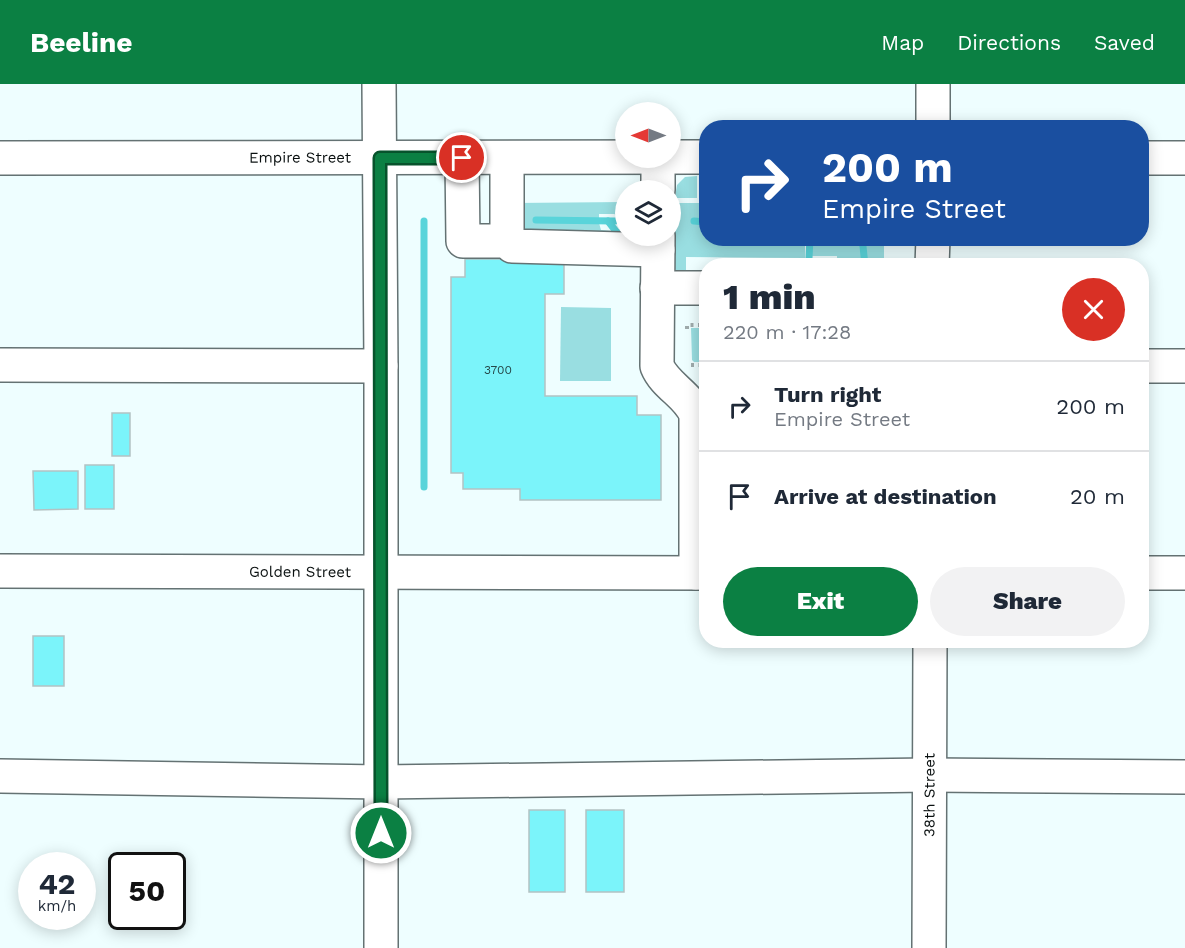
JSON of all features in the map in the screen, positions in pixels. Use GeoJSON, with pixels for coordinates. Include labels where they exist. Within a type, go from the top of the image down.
{"type":"FeatureCollection","features":[{"type":"Feature","properties":{"kind":"street"},"geometry":{"type":"LineString","coordinates":[[379,84],[381,948]]}},
{"type":"Feature","properties":{"kind":"street"},"geometry":{"type":"LineString","coordinates":[[933,84],[933,120]]}},
{"type":"Feature","properties":{"kind":"street","name":"Empire Street"},"geometry":{"type":"LineString","coordinates":[[0,158],[615,158]]}},
{"type":"Feature","properties":{"kind":"street"},"geometry":{"type":"LineString","coordinates":[[462,158],[464,241],[508,241]]}},
{"type":"Feature","properties":{"kind":"street"},"geometry":{"type":"LineString","coordinates":[[507,158],[508,241],[512,246],[518,248],[615,245]]}},
{"type":"Feature","properties":{"kind":"street","name":"Empire Street"},"geometry":{"type":"LineString","coordinates":[[681,158],[699,158]]}},
{"type":"Feature","properties":{"kind":"street"},"geometry":{"type":"LineString","coordinates":[[1149,158],[1185,158]]}},
{"type":"Feature","properties":{"kind":"street"},"geometry":{"type":"LineString","coordinates":[[658,246],[657,366],[660,374],[696,399],[693,406],[696,415],[699,453]]}},
{"type":"Feature","properties":{"kind":"street"},"geometry":{"type":"LineString","coordinates":[[657,288],[699,288]]}},
{"type":"Feature","properties":{"kind":"street"},"geometry":{"type":"LineString","coordinates":[[0,365],[381,366]]}},
{"type":"Feature","properties":{"kind":"street"},"geometry":{"type":"LineString","coordinates":[[1149,366],[1185,366]]}},
{"type":"Feature","properties":{"kind":"street","name":"Golden Street"},"geometry":{"type":"LineString","coordinates":[[0,571],[699,573]]}},
{"type":"Feature","properties":{"kind":"street"},"geometry":{"type":"LineString","coordinates":[[1149,573],[1185,573]]}},
{"type":"Feature","properties":{"kind":"street","name":"38th Street"},"geometry":{"type":"LineString","coordinates":[[929,948],[930,648]]}},
{"type":"Feature","properties":{"kind":"street"},"geometry":{"type":"LineString","coordinates":[[0,776],[381,782],[929,775],[1185,777]]}},
{"type":"Feature","properties":{"kind":"path"},"geometry":{"type":"LineString","coordinates":[[687,336],[687,325],[699,325]]}},
{"type":"Feature","properties":{"kind":"path"},"geometry":{"type":"LineString","coordinates":[[687,360],[691,365],[699,365]]}},
{"type":"Feature","properties":{"kind":"shaded area"},"geometry":{"type":"Polygon","coordinates":[[[697,176],[697,198],[681,198],[681,181],[685,177],[697,176]]]}},
{"type":"Feature","properties":{"kind":"shaded area"},"geometry":{"type":"Polygon","coordinates":[[[615,202],[615,214],[599,214],[599,219],[537,218],[533,220],[535,222],[599,223],[601,230],[613,231],[615,237],[525,239],[513,203],[615,202]]]}},
{"type":"Feature","properties":{"kind":"shaded area"},"geometry":{"type":"Polygon","coordinates":[[[681,203],[699,203],[699,219],[691,221],[699,223],[699,246],[805,246],[805,258],[686,257],[686,277],[677,272],[674,266],[674,246],[681,246],[681,203]]]}},
{"type":"Feature","properties":{"kind":"shaded area"},"geometry":{"type":"Polygon","coordinates":[[[812,246],[860,246],[862,258],[837,258],[837,256],[811,256],[812,246]]]}},
{"type":"Feature","properties":{"kind":"shaded area"},"geometry":{"type":"Polygon","coordinates":[[[865,246],[884,246],[884,258],[866,258],[865,246]]]}},
{"type":"Feature","properties":{"kind":"shaded area"},"geometry":{"type":"Polygon","coordinates":[[[561,307],[611,308],[611,381],[560,381],[561,307]]]}},
{"type":"Feature","properties":{"kind":"shaded area"},"geometry":{"type":"Polygon","coordinates":[[[691,328],[699,328],[699,362],[692,360],[691,328]]]}},
{"type":"Feature","properties":{"kind":"building"},"geometry":{"type":"Polygon","coordinates":[[[465,259],[564,259],[564,294],[545,294],[545,396],[637,396],[637,415],[661,415],[661,500],[520,500],[520,489],[463,489],[463,473],[451,473],[451,277],[465,277],[465,259]]]}},
{"type":"Feature","properties":{"kind":"building"},"geometry":{"type":"Polygon","coordinates":[[[112,413],[130,413],[130,456],[112,456],[112,413]]]}},
{"type":"Feature","properties":{"kind":"building"},"geometry":{"type":"Polygon","coordinates":[[[85,465],[114,465],[114,509],[85,509],[85,465]]]}},
{"type":"Feature","properties":{"kind":"building"},"geometry":{"type":"Polygon","coordinates":[[[33,471],[78,471],[78,509],[34,510],[33,471]]]}},
{"type":"Feature","properties":{"kind":"building"},"geometry":{"type":"Polygon","coordinates":[[[33,636],[64,636],[64,686],[33,686],[33,636]]]}},
{"type":"Feature","properties":{"kind":"building"},"geometry":{"type":"Polygon","coordinates":[[[529,810],[565,810],[565,892],[529,892],[529,810]]]}},
{"type":"Feature","properties":{"kind":"building"},"geometry":{"type":"Polygon","coordinates":[[[586,810],[624,810],[624,892],[586,892],[586,810]]]}},
{"type":"Feature","properties":{"kind":"waterway"},"geometry":{"type":"LineString","coordinates":[[536,220],[615,221]]}},
{"type":"Feature","properties":{"kind":"waterway"},"geometry":{"type":"LineString","coordinates":[[424,221],[424,487]]}},
{"type":"Feature","properties":{"kind":"waterway"},"geometry":{"type":"LineString","coordinates":[[608,221],[615,230]]}},
{"type":"Feature","properties":{"kind":"waterway"},"geometry":{"type":"LineString","coordinates":[[694,221],[699,221]]}},
{"type":"Feature","properties":{"kind":"waterway"},"geometry":{"type":"LineString","coordinates":[[809,258],[810,246]]}},
{"type":"Feature","properties":{"kind":"waterway"},"geometry":{"type":"LineString","coordinates":[[863,246],[864,258]]}},
{"type":"Feature","properties":{"kind":"route"},"geometry":{"type":"LineString","coordinates":[[381,833],[380,158],[462,158]]}}]}
